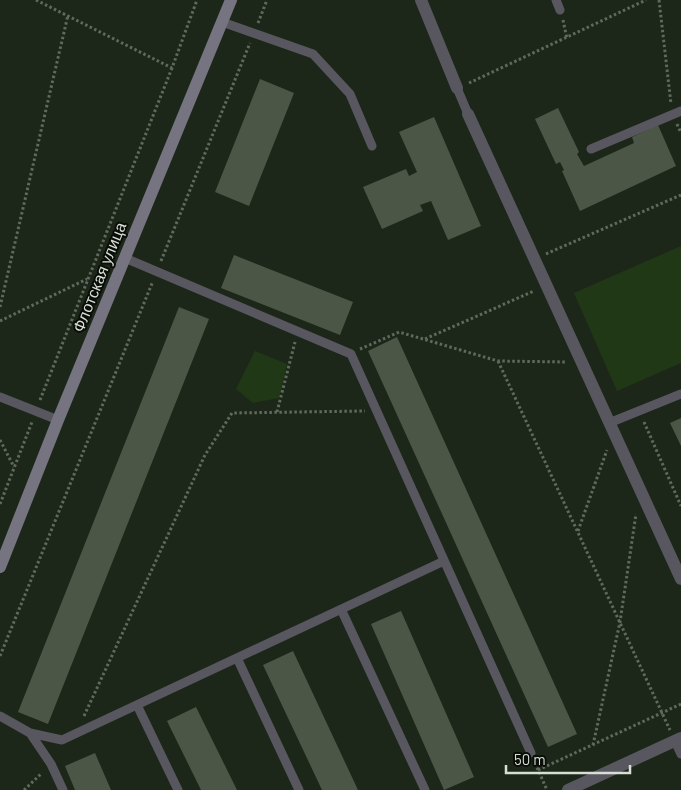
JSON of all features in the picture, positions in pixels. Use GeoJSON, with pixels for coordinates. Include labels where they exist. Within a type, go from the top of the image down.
{"type":"FeatureCollection","features":[{"type":"Feature","properties":{"kind":"main road","name":"Флотская улица"},"geometry":{"type":"LineString","coordinates":[[0,567],[58,420],[231,0]]}},
{"type":"Feature","properties":{"kind":"street"},"geometry":{"type":"LineString","coordinates":[[421,0],[457,88]]}},
{"type":"Feature","properties":{"kind":"street"},"geometry":{"type":"LineString","coordinates":[[468,114],[681,579]]}},
{"type":"Feature","properties":{"kind":"street"},"geometry":{"type":"LineString","coordinates":[[568,790],[676,738]]}},
{"type":"Feature","properties":{"kind":"lane"},"geometry":{"type":"LineString","coordinates":[[556,0],[560,10]]}},
{"type":"Feature","properties":{"kind":"lane"},"geometry":{"type":"LineString","coordinates":[[222,22],[313,54],[350,94],[372,146]]}},
{"type":"Feature","properties":{"kind":"lane"},"geometry":{"type":"LineString","coordinates":[[457,88],[468,114]]}},
{"type":"Feature","properties":{"kind":"lane"},"geometry":{"type":"LineString","coordinates":[[591,149],[677,112]]}},
{"type":"Feature","properties":{"kind":"lane"},"geometry":{"type":"LineString","coordinates":[[125,258],[350,354],[531,753]]}},
{"type":"Feature","properties":{"kind":"lane"},"geometry":{"type":"LineString","coordinates":[[611,428],[640,412],[681,394]]}},
{"type":"Feature","properties":{"kind":"lane"},"geometry":{"type":"LineString","coordinates":[[0,398],[58,420]]}},
{"type":"Feature","properties":{"kind":"lane"},"geometry":{"type":"LineString","coordinates":[[0,716],[30,733],[62,740],[444,561]]}},
{"type":"Feature","properties":{"kind":"lane"},"geometry":{"type":"LineString","coordinates":[[341,610],[425,790]]}},
{"type":"Feature","properties":{"kind":"lane"},"geometry":{"type":"LineString","coordinates":[[237,658],[299,790]]}},
{"type":"Feature","properties":{"kind":"lane"},"geometry":{"type":"LineString","coordinates":[[137,705],[178,790]]}},
{"type":"Feature","properties":{"kind":"lane"},"geometry":{"type":"LineString","coordinates":[[30,733],[51,764],[63,790]]}},
{"type":"Feature","properties":{"kind":"lane"},"geometry":{"type":"LineString","coordinates":[[676,738],[681,754]]}},
{"type":"Feature","properties":{"kind":"path"},"geometry":{"type":"LineString","coordinates":[[36,0],[172,68]]}},
{"type":"Feature","properties":{"kind":"path"},"geometry":{"type":"LineString","coordinates":[[0,504],[197,0]]}},
{"type":"Feature","properties":{"kind":"path"},"geometry":{"type":"LineString","coordinates":[[0,656],[267,0]]}},
{"type":"Feature","properties":{"kind":"path"},"geometry":{"type":"LineString","coordinates":[[457,88],[567,39],[646,0]]}},
{"type":"Feature","properties":{"kind":"path"},"geometry":{"type":"LineString","coordinates":[[659,0],[677,112]]}},
{"type":"Feature","properties":{"kind":"path"},"geometry":{"type":"LineString","coordinates":[[560,10],[567,39]]}},
{"type":"Feature","properties":{"kind":"path"},"geometry":{"type":"LineString","coordinates":[[0,307],[68,15]]}},
{"type":"Feature","properties":{"kind":"path"},"geometry":{"type":"LineString","coordinates":[[535,259],[681,194]]}},
{"type":"Feature","properties":{"kind":"path"},"geometry":{"type":"LineString","coordinates":[[0,320],[87,279]]}},
{"type":"Feature","properties":{"kind":"path"},"geometry":{"type":"LineString","coordinates":[[424,339],[546,286]]}},
{"type":"Feature","properties":{"kind":"path"},"geometry":{"type":"LineString","coordinates":[[277,412],[298,331]]}},
{"type":"Feature","properties":{"kind":"path"},"geometry":{"type":"LineString","coordinates":[[350,354],[399,332],[498,361],[582,363]]}},
{"type":"Feature","properties":{"kind":"path"},"geometry":{"type":"LineString","coordinates":[[498,361],[662,713],[676,738]]}},
{"type":"Feature","properties":{"kind":"path"},"geometry":{"type":"LineString","coordinates":[[77,733],[204,455],[232,412],[376,410]]}},
{"type":"Feature","properties":{"kind":"path"},"geometry":{"type":"LineString","coordinates":[[640,412],[681,506]]}},
{"type":"Feature","properties":{"kind":"path"},"geometry":{"type":"LineString","coordinates":[[578,532],[611,428]]}},
{"type":"Feature","properties":{"kind":"path"},"geometry":{"type":"LineString","coordinates":[[0,440],[14,468]]}},
{"type":"Feature","properties":{"kind":"path"},"geometry":{"type":"LineString","coordinates":[[593,745],[620,622],[639,488]]}},
{"type":"Feature","properties":{"kind":"path"},"geometry":{"type":"LineString","coordinates":[[538,770],[681,704]]}},
{"type":"Feature","properties":{"kind":"path"},"geometry":{"type":"LineString","coordinates":[[531,753],[547,790]]}},
{"type":"Feature","properties":{"kind":"path"},"geometry":{"type":"LineString","coordinates":[[24,790],[51,764]]}},
{"type":"Feature","properties":{"kind":"green space"},"geometry":{"type":"Polygon","coordinates":[[[681,246],[681,363],[617,391],[574,293],[681,246]]]}},
{"type":"Feature","properties":{"kind":"green space"},"geometry":{"type":"Polygon","coordinates":[[[255,351],[287,364],[279,398],[253,403],[236,389],[255,351]]]}},
{"type":"Feature","properties":{"kind":"building"},"geometry":{"type":"Polygon","coordinates":[[[260,79],[294,93],[249,206],[215,192],[260,79]]]}},
{"type":"Feature","properties":{"kind":"building"},"geometry":{"type":"Polygon","coordinates":[[[558,108],[584,166],[634,143],[632,137],[658,125],[676,166],[580,211],[562,171],[564,170],[560,162],[556,164],[535,119],[558,108]]]}},
{"type":"Feature","properties":{"kind":"building"},"geometry":{"type":"Polygon","coordinates":[[[434,117],[481,226],[448,240],[431,201],[420,205],[423,211],[382,229],[363,187],[406,169],[409,176],[417,172],[399,132],[434,117]]]}},
{"type":"Feature","properties":{"kind":"building"},"geometry":{"type":"Polygon","coordinates":[[[234,255],[353,302],[340,335],[221,288],[234,255]]]}},
{"type":"Feature","properties":{"kind":"building"},"geometry":{"type":"Polygon","coordinates":[[[179,307],[209,319],[48,724],[18,712],[179,307]]]}},
{"type":"Feature","properties":{"kind":"building"},"geometry":{"type":"Polygon","coordinates":[[[397,337],[577,734],[548,747],[368,351],[397,337]]]}},
{"type":"Feature","properties":{"kind":"building"},"geometry":{"type":"Polygon","coordinates":[[[681,418],[681,446],[670,423],[681,418]]]}},
{"type":"Feature","properties":{"kind":"building"},"geometry":{"type":"Polygon","coordinates":[[[401,611],[474,777],[444,790],[371,624],[401,611]]]}},
{"type":"Feature","properties":{"kind":"building"},"geometry":{"type":"Polygon","coordinates":[[[293,651],[358,790],[322,790],[263,665],[293,651]]]}},
{"type":"Feature","properties":{"kind":"building"},"geometry":{"type":"Polygon","coordinates":[[[196,707],[237,790],[201,790],[167,721],[196,707]]]}},
{"type":"Feature","properties":{"kind":"building"},"geometry":{"type":"Polygon","coordinates":[[[95,753],[111,790],[75,790],[65,766],[95,753]]]}}]}
